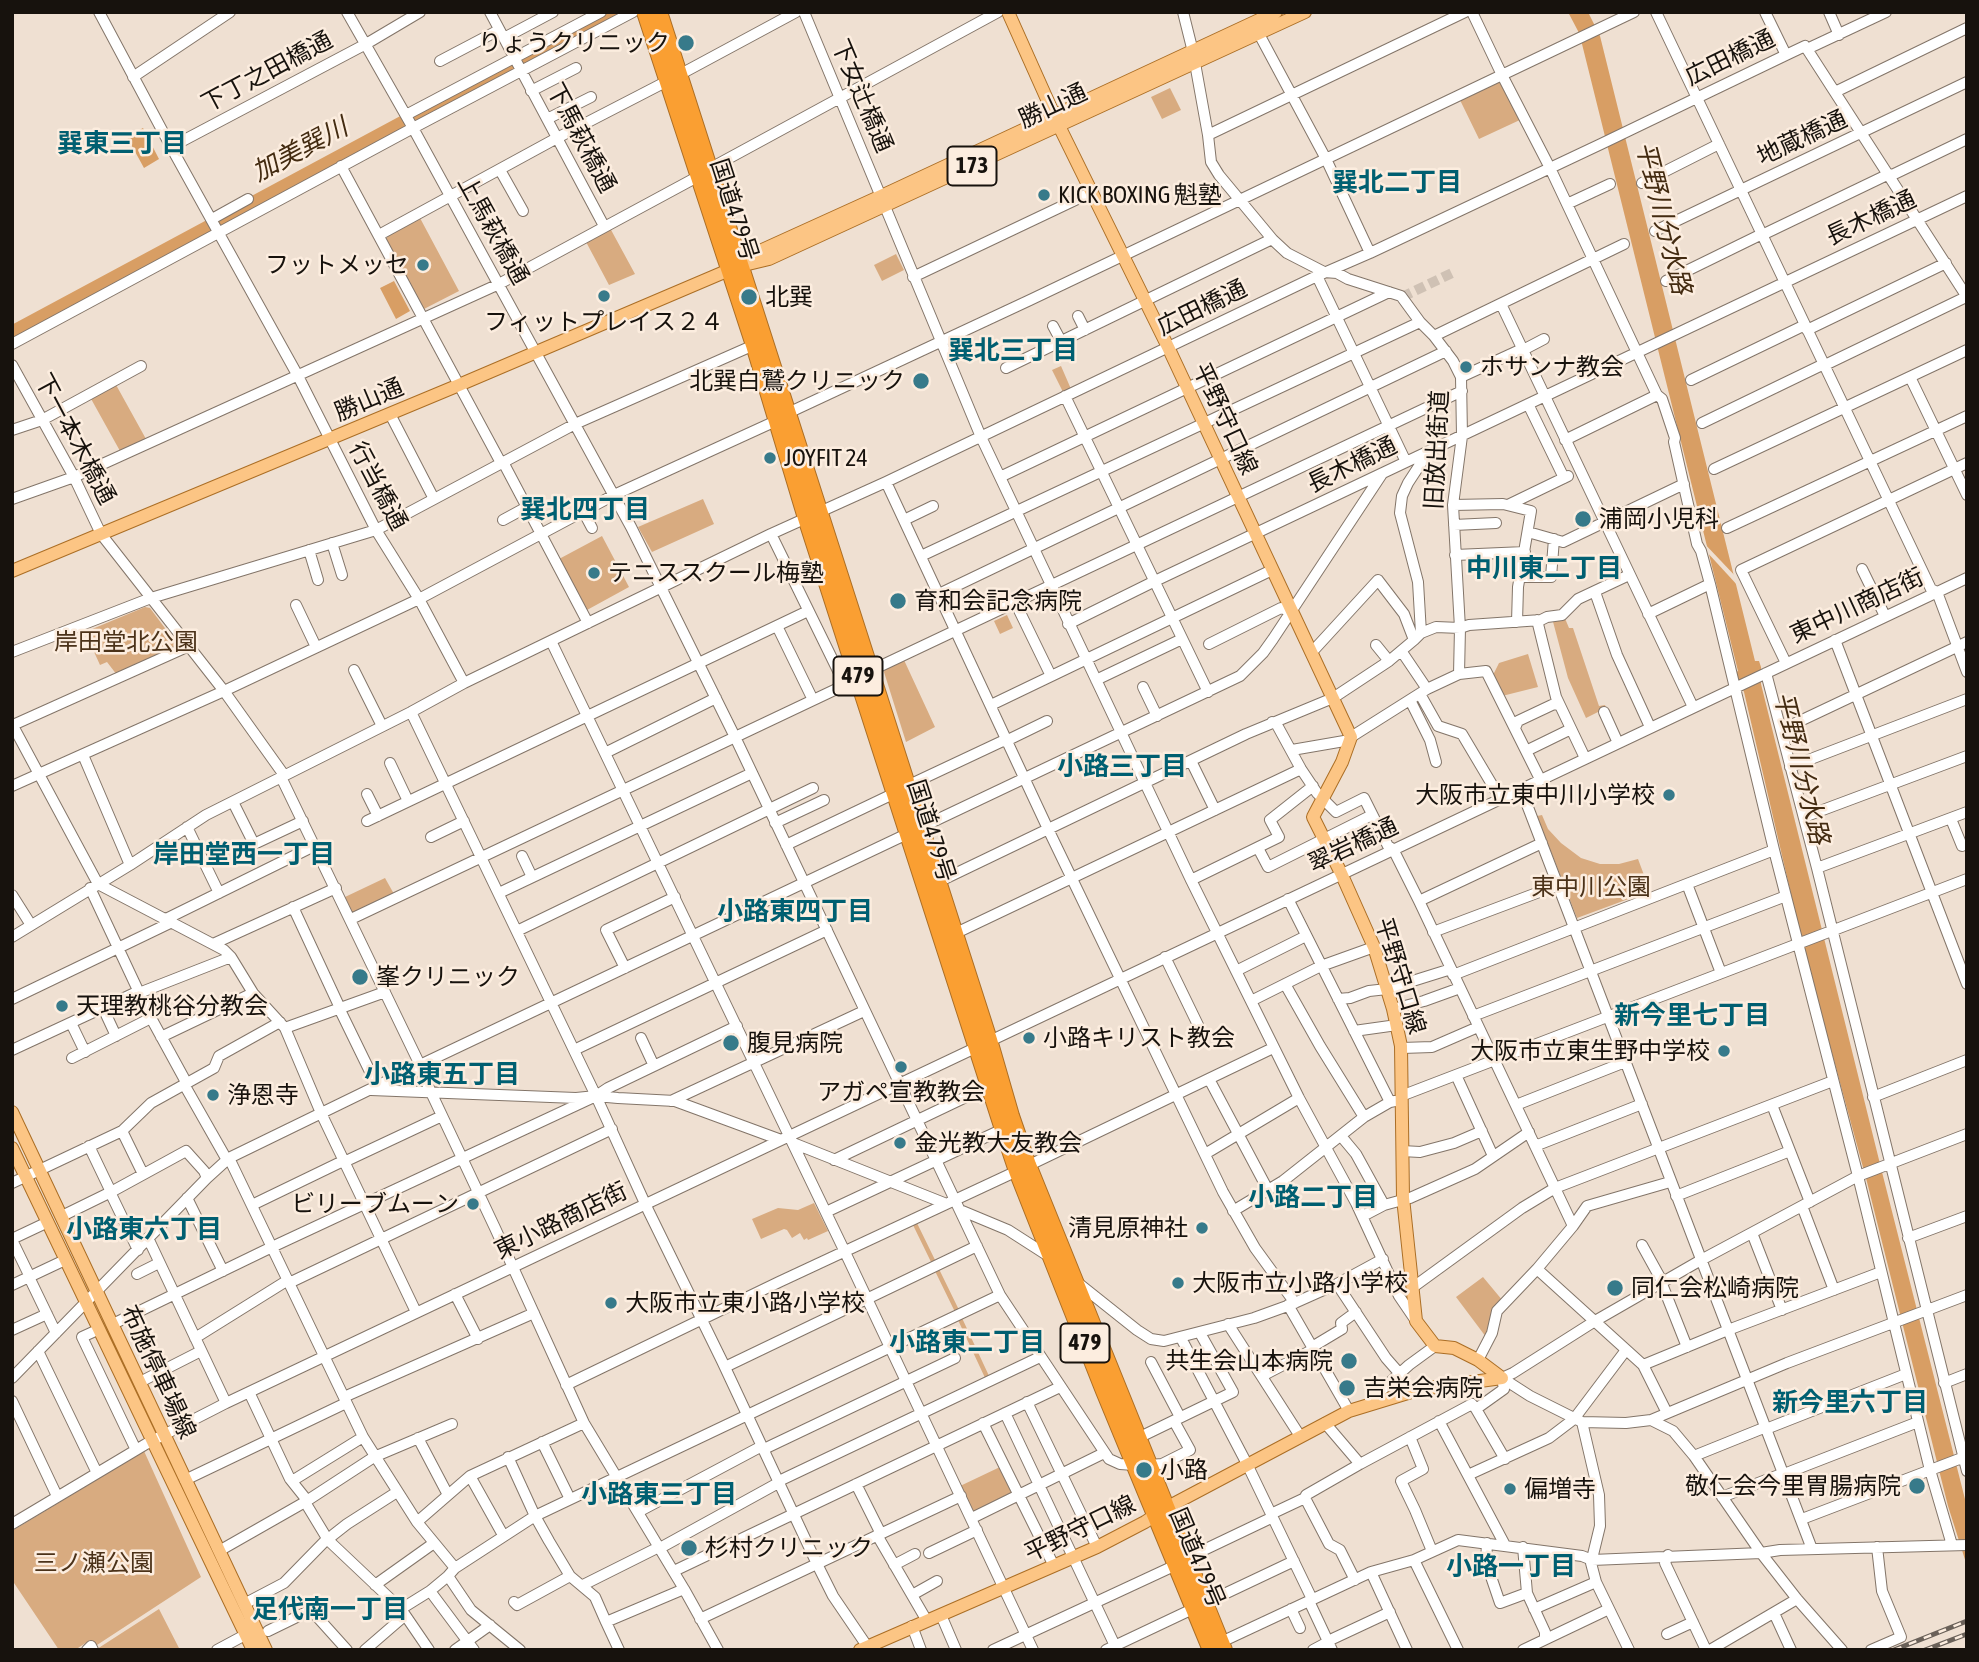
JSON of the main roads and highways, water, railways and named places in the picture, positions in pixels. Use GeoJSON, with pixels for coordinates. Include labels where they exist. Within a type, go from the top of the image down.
{"type":"FeatureCollection","features":[{"type":"Feature","properties":{"kind":"highway","name":"国道479号"},"geometry":{"type":"LineString","coordinates":[[645,12],[674,78]]}},
{"type":"Feature","properties":{"kind":"highway","name":"国道479号"},"geometry":{"type":"LineString","coordinates":[[659,12],[674,78],[783,416],[858,677],[901,789],[983,1043],[1011,1116],[1023,1168],[1052,1258],[1142,1465],[1215,1648]]}},
{"type":"Feature","properties":{"kind":"highway","name":"国道479号"},"geometry":{"type":"LineString","coordinates":[[735,268],[754,345],[783,416]]}},
{"type":"Feature","properties":{"kind":"highway","name":"国道479号"},"geometry":{"type":"LineString","coordinates":[[914,831],[938,882],[954,934],[983,1043],[989,1086],[1003,1129],[1076,1282],[1138,1438],[1142,1465]]}},
{"type":"Feature","properties":{"kind":"main road","name":"平野守口線"},"geometry":{"type":"LineString","coordinates":[[864,1648],[1097,1547],[1349,1411],[1421,1389],[1503,1378],[1478,1360],[1454,1348],[1435,1346],[1416,1321],[1403,1198],[1398,1099],[1402,1048],[1374,947],[1313,817],[1318,792],[1342,762],[1350,738],[1168,348],[1056,121],[1008,12]]}},
{"type":"Feature","properties":{"kind":"main road","name":"勝山通"},"geometry":{"type":"LineString","coordinates":[[12,571],[735,268],[762,250],[883,201],[1193,58],[1276,12]]}},
{"type":"Feature","properties":{"kind":"main road","name":"勝山通"},"geometry":{"type":"LineString","coordinates":[[1193,58],[1259,34],[1305,12]]}},
{"type":"Feature","properties":{"kind":"main road","name":"布施停車場線"},"geometry":{"type":"LineString","coordinates":[[12,1112],[266,1650]]}},
{"type":"Feature","properties":{"kind":"main road","name":"布施停車場線"},"geometry":{"type":"LineString","coordinates":[[12,1148],[85,1303],[145,1445],[253,1650]]}},
{"type":"Feature","properties":{"kind":"waterway","name":"加美巽川"},"geometry":{"type":"LineString","coordinates":[[12,335],[613,12]]}},
{"type":"Feature","properties":{"kind":"tunnel"},"geometry":{"type":"LineString","coordinates":[[1402,297],[1454,272]]}},
{"type":"Feature","properties":{"kind":"railway"},"geometry":{"type":"LineString","coordinates":[[1894,1650],[1967,1621]]}},
{"type":"Feature","properties":{"kind":"railway"},"geometry":{"type":"LineString","coordinates":[[1925,1650],[1967,1634]]}},
{"type":"Feature","properties":{"kind":"place","name":"りょうクリニック"},"geometry":{"type":"Point","coordinates":[686,43]}},
{"type":"Feature","properties":{"kind":"place","name":"KICK BOXING 魁塾"},"geometry":{"type":"Point","coordinates":[1044,195]}},
{"type":"Feature","properties":{"kind":"place","name":"フットメッセ"},"geometry":{"type":"Point","coordinates":[423,265]}},
{"type":"Feature","properties":{"kind":"place","name":"フィットプレイス２４"},"geometry":{"type":"Point","coordinates":[604,296]}},
{"type":"Feature","properties":{"kind":"place","name":"北巽"},"geometry":{"type":"Point","coordinates":[749,297]}},
{"type":"Feature","properties":{"kind":"place","name":"ホサンナ教会"},"geometry":{"type":"Point","coordinates":[1466,367]}},
{"type":"Feature","properties":{"kind":"place","name":"北巽白鷲クリニック"},"geometry":{"type":"Point","coordinates":[921,381]}},
{"type":"Feature","properties":{"kind":"place","name":"JOYFIT 24"},"geometry":{"type":"Point","coordinates":[770,458]}},
{"type":"Feature","properties":{"kind":"place","name":"浦岡小児科"},"geometry":{"type":"Point","coordinates":[1583,519]}},
{"type":"Feature","properties":{"kind":"place","name":"テニススクール梅塾"},"geometry":{"type":"Point","coordinates":[594,573]}},
{"type":"Feature","properties":{"kind":"place","name":"育和会記念病院"},"geometry":{"type":"Point","coordinates":[898,601]}},
{"type":"Feature","properties":{"kind":"place","name":"大阪市立東中川小学校"},"geometry":{"type":"Point","coordinates":[1669,795]}},
{"type":"Feature","properties":{"kind":"place","name":"峯クリニック"},"geometry":{"type":"Point","coordinates":[360,977]}},
{"type":"Feature","properties":{"kind":"place","name":"天理教桃谷分教会"},"geometry":{"type":"Point","coordinates":[62,1006]}},
{"type":"Feature","properties":{"kind":"place","name":"小路キリスト教会"},"geometry":{"type":"Point","coordinates":[1029,1038]}},
{"type":"Feature","properties":{"kind":"place","name":"腹見病院"},"geometry":{"type":"Point","coordinates":[731,1043]}},
{"type":"Feature","properties":{"kind":"place","name":"大阪市立東生野中学校"},"geometry":{"type":"Point","coordinates":[1724,1051]}},
{"type":"Feature","properties":{"kind":"place","name":"アガペ宣教教会"},"geometry":{"type":"Point","coordinates":[901,1067]}},
{"type":"Feature","properties":{"kind":"place","name":"浄恩寺"},"geometry":{"type":"Point","coordinates":[213,1095]}},
{"type":"Feature","properties":{"kind":"place","name":"金光教大友教会"},"geometry":{"type":"Point","coordinates":[900,1143]}},
{"type":"Feature","properties":{"kind":"place","name":"ビリーブムーン"},"geometry":{"type":"Point","coordinates":[473,1204]}},
{"type":"Feature","properties":{"kind":"place","name":"清見原神社"},"geometry":{"type":"Point","coordinates":[1202,1228]}},
{"type":"Feature","properties":{"kind":"place","name":"大阪市立小路小学校"},"geometry":{"type":"Point","coordinates":[1178,1283]}},
{"type":"Feature","properties":{"kind":"place","name":"同仁会松崎病院"},"geometry":{"type":"Point","coordinates":[1615,1288]}},
{"type":"Feature","properties":{"kind":"place","name":"大阪市立東小路小学校"},"geometry":{"type":"Point","coordinates":[611,1303]}},
{"type":"Feature","properties":{"kind":"place","name":"共生会山本病院"},"geometry":{"type":"Point","coordinates":[1349,1361]}},
{"type":"Feature","properties":{"kind":"place","name":"吉栄会病院"},"geometry":{"type":"Point","coordinates":[1347,1388]}},
{"type":"Feature","properties":{"kind":"place","name":"小路"},"geometry":{"type":"Point","coordinates":[1144,1470]}},
{"type":"Feature","properties":{"kind":"place","name":"敬仁会今里胃腸病院"},"geometry":{"type":"Point","coordinates":[1917,1486]}},
{"type":"Feature","properties":{"kind":"place","name":"偏増寺"},"geometry":{"type":"Point","coordinates":[1510,1489]}},
{"type":"Feature","properties":{"kind":"place","name":"杉村クリニック"},"geometry":{"type":"Point","coordinates":[689,1548]}},
{"type":"Feature","properties":{"kind":"district","name":"巽東三丁目"},"geometry":{"type":"Point","coordinates":[122,144]}},
{"type":"Feature","properties":{"kind":"district","name":"巽北二丁目"},"geometry":{"type":"Point","coordinates":[1397,183]}},
{"type":"Feature","properties":{"kind":"district","name":"巽北三丁目"},"geometry":{"type":"Point","coordinates":[1013,351]}},
{"type":"Feature","properties":{"kind":"district","name":"巽北四丁目"},"geometry":{"type":"Point","coordinates":[585,510]}},
{"type":"Feature","properties":{"kind":"district","name":"中川東二丁目"},"geometry":{"type":"Point","coordinates":[1544,569]}},
{"type":"Feature","properties":{"kind":"district","name":"小路三丁目"},"geometry":{"type":"Point","coordinates":[1122,767]}},
{"type":"Feature","properties":{"kind":"district","name":"岸田堂西一丁目"},"geometry":{"type":"Point","coordinates":[244,855]}},
{"type":"Feature","properties":{"kind":"district","name":"小路東四丁目"},"geometry":{"type":"Point","coordinates":[795,912]}},
{"type":"Feature","properties":{"kind":"district","name":"新今里七丁目"},"geometry":{"type":"Point","coordinates":[1692,1016]}},
{"type":"Feature","properties":{"kind":"district","name":"小路東五丁目"},"geometry":{"type":"Point","coordinates":[442,1075]}},
{"type":"Feature","properties":{"kind":"district","name":"小路二丁目"},"geometry":{"type":"Point","coordinates":[1313,1198]}},
{"type":"Feature","properties":{"kind":"district","name":"小路東六丁目"},"geometry":{"type":"Point","coordinates":[144,1230]}},
{"type":"Feature","properties":{"kind":"district","name":"小路東二丁目"},"geometry":{"type":"Point","coordinates":[967,1343]}},
{"type":"Feature","properties":{"kind":"district","name":"新今里六丁目"},"geometry":{"type":"Point","coordinates":[1850,1403]}},
{"type":"Feature","properties":{"kind":"district","name":"小路東三丁目"},"geometry":{"type":"Point","coordinates":[659,1495]}},
{"type":"Feature","properties":{"kind":"district","name":"小路一丁目"},"geometry":{"type":"Point","coordinates":[1511,1567]}},
{"type":"Feature","properties":{"kind":"district","name":"足代南一丁目"},"geometry":{"type":"Point","coordinates":[330,1610]}},
{"type":"Feature","properties":{"kind":"water label","name":"平野川分水路"},"geometry":{"type":"Point","coordinates":[1663,218]}},
{"type":"Feature","properties":{"kind":"water label","name":"平野川分水路"},"geometry":{"type":"Point","coordinates":[1801,768]}},
{"type":"Feature","properties":{"kind":"park label","name":"岸田堂北公園"},"geometry":{"type":"Point","coordinates":[126,642]}},
{"type":"Feature","properties":{"kind":"park label","name":"東中川公園"},"geometry":{"type":"Point","coordinates":[1591,887]}},
{"type":"Feature","properties":{"kind":"park label","name":"三ノ瀬公園"},"geometry":{"type":"Point","coordinates":[94,1563]}}]}
